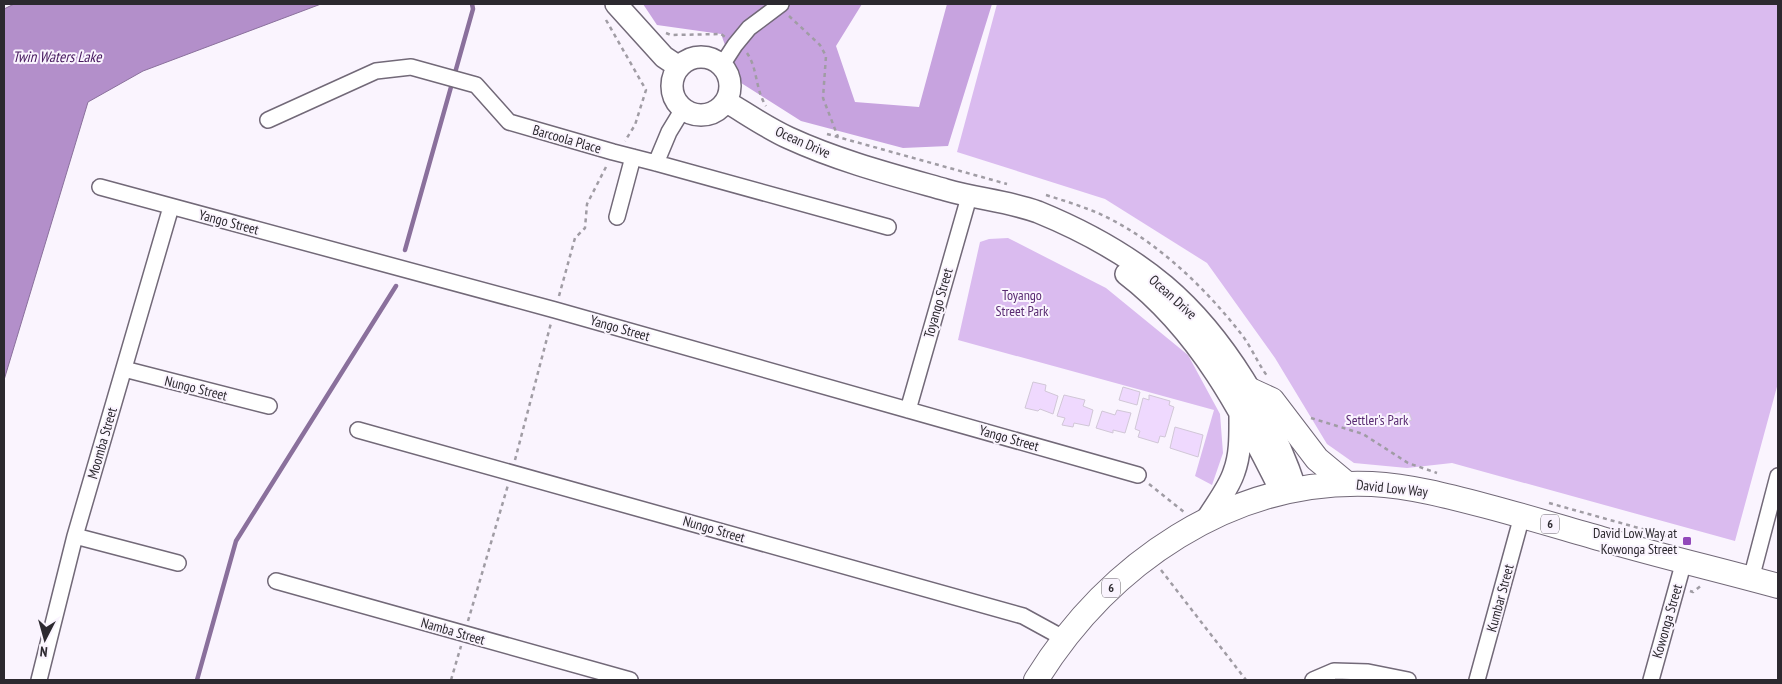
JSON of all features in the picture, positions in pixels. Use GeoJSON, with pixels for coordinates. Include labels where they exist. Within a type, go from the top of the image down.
{"type":"FeatureCollection","features":[{"type":"Feature","properties":{"kind":"main road"},"geometry":{"type":"LineString","coordinates":[[1248,389],[1272,400],[1317,459],[1347,484]]}},
{"type":"Feature","properties":{"kind":"main road","name":"David Low Way"},"geometry":{"type":"LineString","coordinates":[[1036,680],[1049,659],[1104,594],[1148,555],[1201,522],[1254,500],[1289,491],[1347,484],[1372,484],[1427,491],[1778,586]]}},
{"type":"Feature","properties":{"kind":"street"},"geometry":{"type":"LineString","coordinates":[[722,65],[736,44],[750,28],[779,5]]}},
{"type":"Feature","properties":{"kind":"street"},"geometry":{"type":"LineString","coordinates":[[611,11],[664,57],[679,67]]}},
{"type":"Feature","properties":{"kind":"street"},"geometry":{"type":"LineString","coordinates":[[705,57],[722,65],[731,83],[730,93],[720,110],[701,116],[683,109],[676,102],[672,84],[674,75],[679,67],[686,61],[705,57]]}},
{"type":"Feature","properties":{"kind":"street","name":"Barcoola Place"},"geometry":{"type":"LineString","coordinates":[[268,120],[376,71],[411,67],[476,84],[509,122],[888,227]]}},
{"type":"Feature","properties":{"kind":"street","name":"Ocean Drive"},"geometry":{"type":"LineString","coordinates":[[726,102],[788,138],[832,155],[969,197],[1015,204],[1037,212],[1065,224],[1130,261],[1164,286],[1192,313],[1226,353],[1248,389],[1286,460],[1289,491]]}},
{"type":"Feature","properties":{"kind":"street"},"geometry":{"type":"LineString","coordinates":[[656,163],[669,132],[683,109]]}},
{"type":"Feature","properties":{"kind":"street"},"geometry":{"type":"LineString","coordinates":[[618,217],[633,157]]}},
{"type":"Feature","properties":{"kind":"street","name":"Yango Street"},"geometry":{"type":"LineString","coordinates":[[100,187],[555,310],[1138,475]]}},
{"type":"Feature","properties":{"kind":"street","name":"Ocean Drive"},"geometry":{"type":"LineString","coordinates":[[969,197],[1005,214],[1060,235],[1111,263],[1139,284],[1176,320],[1196,345],[1289,491]]}},
{"type":"Feature","properties":{"kind":"street","name":"Toyango Street"},"geometry":{"type":"LineString","coordinates":[[908,410],[969,197]]}},
{"type":"Feature","properties":{"kind":"street","name":"Moomba Street"},"geometry":{"type":"LineString","coordinates":[[39,680],[76,536],[171,207]]}},
{"type":"Feature","properties":{"kind":"street","name":"Nungo Street"},"geometry":{"type":"LineString","coordinates":[[124,369],[269,406]]}},
{"type":"Feature","properties":{"kind":"street"},"geometry":{"type":"LineString","coordinates":[[1201,522],[1234,472],[1239,447],[1240,413]]}},
{"type":"Feature","properties":{"kind":"street","name":"Nungo Street"},"geometry":{"type":"LineString","coordinates":[[358,430],[1023,616],[1065,639]]}},
{"type":"Feature","properties":{"kind":"street"},"geometry":{"type":"LineString","coordinates":[[1751,579],[1778,476]]}},
{"type":"Feature","properties":{"kind":"street","name":"Kumbar Street"},"geometry":{"type":"LineString","coordinates":[[1477,680],[1522,516]]}},
{"type":"Feature","properties":{"kind":"street"},"geometry":{"type":"LineString","coordinates":[[76,536],[178,563]]}},
{"type":"Feature","properties":{"kind":"street","name":"Kowonga Street"},"geometry":{"type":"LineString","coordinates":[[1651,680],[1684,561]]}},
{"type":"Feature","properties":{"kind":"street","name":"Namba Street"},"geometry":{"type":"LineString","coordinates":[[276,581],[630,680]]}},
{"type":"Feature","properties":{"kind":"street"},"geometry":{"type":"LineString","coordinates":[[1312,680],[1334,671],[1368,672],[1408,680]]}},
{"type":"Feature","properties":{"kind":"path"},"geometry":{"type":"LineString","coordinates":[[779,5],[820,45],[826,56],[823,98],[838,137]]}},
{"type":"Feature","properties":{"kind":"path"},"geometry":{"type":"LineString","coordinates":[[451,680],[512,473],[575,238],[585,228],[586,204],[613,152],[629,137],[635,125],[646,90],[611,11]]}},
{"type":"Feature","properties":{"kind":"path"},"geometry":{"type":"LineString","coordinates":[[1138,475],[1201,522]]}},
{"type":"Feature","properties":{"kind":"path"},"geometry":{"type":"LineString","coordinates":[[1148,555],[1170,580],[1246,680]]}},
{"type":"Feature","properties":{"kind":"green space","name":"Settler's Park"},"geometry":{"type":"Polygon","coordinates":[[[997,4],[1778,4],[1778,383],[1735,541],[1452,463],[1407,468],[1354,463],[1327,444],[1275,358],[1207,263],[1105,199],[957,152],[997,4]]]}},
{"type":"Feature","properties":{"kind":"green space","name":"Toyango Street Park"},"geometry":{"type":"Polygon","coordinates":[[[1008,238],[1106,288],[1188,355],[1220,414],[1223,453],[1212,485],[1195,476],[1214,410],[958,340],[980,242],[989,239],[1008,238]]]}},
{"type":"Feature","properties":{"kind":"shaded area"},"geometry":{"type":"Polygon","coordinates":[[[643,4],[862,4],[836,46],[855,102],[919,107],[947,4],[992,4],[948,146],[903,148],[801,121],[738,81],[721,34],[657,25],[643,4]]]}},
{"type":"Feature","properties":{"kind":"water","name":"Twin Waters Lake"},"geometry":{"type":"Polygon","coordinates":[[[14,4],[321,4],[143,71],[88,102],[4,380],[4,9],[14,4]]]}},
{"type":"Feature","properties":{"kind":"building"},"geometry":{"type":"Polygon","coordinates":[[[1033,382],[1046,385],[1045,391],[1058,396],[1053,414],[1040,409],[1038,411],[1025,408],[1033,382]]]}},
{"type":"Feature","properties":{"kind":"building"},"geometry":{"type":"Polygon","coordinates":[[[1123,387],[1140,392],[1137,405],[1119,400],[1123,387]]]}},
{"type":"Feature","properties":{"kind":"building"},"geometry":{"type":"Polygon","coordinates":[[[1064,395],[1085,400],[1083,406],[1093,410],[1089,426],[1074,423],[1073,427],[1062,425],[1065,418],[1057,416],[1064,395]]]}},
{"type":"Feature","properties":{"kind":"building"},"geometry":{"type":"Polygon","coordinates":[[[1149,395],[1170,401],[1169,405],[1174,407],[1165,437],[1160,436],[1158,443],[1138,437],[1140,431],[1135,429],[1143,398],[1149,400],[1149,395]]]}},
{"type":"Feature","properties":{"kind":"building"},"geometry":{"type":"Polygon","coordinates":[[[1117,410],[1131,413],[1125,433],[1113,430],[1113,433],[1096,428],[1102,411],[1115,415],[1117,410]]]}},
{"type":"Feature","properties":{"kind":"building"},"geometry":{"type":"Polygon","coordinates":[[[1400,411],[1401,414],[1409,412],[1412,420],[1403,423],[1402,419],[1395,421],[1392,414],[1400,411]]]}},
{"type":"Feature","properties":{"kind":"building"},"geometry":{"type":"Polygon","coordinates":[[[1175,427],[1203,435],[1198,457],[1170,448],[1175,427]]]}},
{"type":"Feature","properties":{"kind":"waterway"},"geometry":{"type":"LineString","coordinates":[[405,250],[473,9],[472,4]]}},
{"type":"Feature","properties":{"kind":"waterway"},"geometry":{"type":"LineString","coordinates":[[197,680],[236,541],[396,286]]}},
{"type":"Feature","properties":{"kind":"place","name":"David Low Way at Kowonga Street"},"geometry":{"type":"Point","coordinates":[1687,541]}}]}
